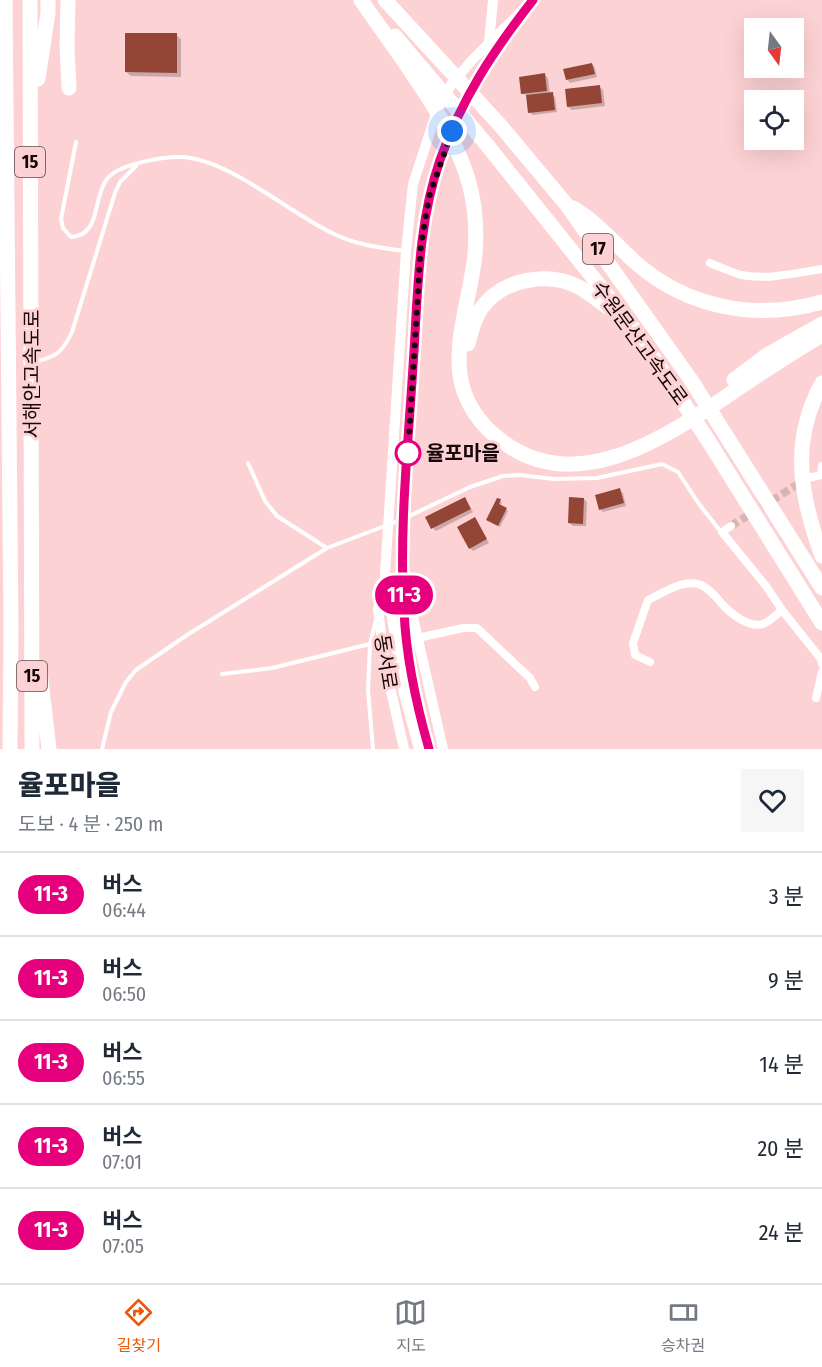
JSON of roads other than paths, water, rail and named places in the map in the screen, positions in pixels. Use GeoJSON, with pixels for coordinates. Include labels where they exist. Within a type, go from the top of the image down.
{"type":"FeatureCollection","features":[{"type":"Feature","properties":{"kind":"highway","name":"서해안고속도로"},"geometry":{"type":"LineString","coordinates":[[5,0],[11,626],[10,749]]}},
{"type":"Feature","properties":{"kind":"highway","name":"서해안고속도로"},"geometry":{"type":"LineString","coordinates":[[30,0],[32,749]]}},
{"type":"Feature","properties":{"kind":"highway"},"geometry":{"type":"LineString","coordinates":[[30,130],[48,0]]}},
{"type":"Feature","properties":{"kind":"highway"},"geometry":{"type":"LineString","coordinates":[[68,0],[69,88]]}},
{"type":"Feature","properties":{"kind":"highway"},"geometry":{"type":"LineString","coordinates":[[362,0],[428,99],[460,156],[469,183],[476,241],[461,334],[460,377],[467,398],[478,418],[491,433],[524,454],[552,462],[581,463],[605,460],[638,449],[688,421],[822,335]]}},
{"type":"Feature","properties":{"kind":"highway","name":"수원문산고속도로"},"geometry":{"type":"LineString","coordinates":[[362,0],[435,82],[635,330],[706,437],[822,623]]}},
{"type":"Feature","properties":{"kind":"highway","name":"수원문산고속도로"},"geometry":{"type":"LineString","coordinates":[[385,0],[499,124],[566,204],[691,380],[822,588]]}},
{"type":"Feature","properties":{"kind":"highway"},"geometry":{"type":"LineString","coordinates":[[566,204],[591,221],[636,263],[662,282],[693,298],[731,309],[765,311],[804,308],[822,302]]}},
{"type":"Feature","properties":{"kind":"highway"},"geometry":{"type":"LineString","coordinates":[[635,330],[587,293],[568,283],[534,279],[517,283],[500,291],[483,305],[473,324],[468,346],[468,362],[473,392],[487,417],[519,442],[533,448],[566,454],[601,451],[629,443],[657,430],[722,390],[767,355],[822,324]]}},
{"type":"Feature","properties":{"kind":"highway"},"geometry":{"type":"LineString","coordinates":[[822,383],[808,413],[801,447],[804,495],[822,556]]}},
{"type":"Feature","properties":{"kind":"highway"},"geometry":{"type":"LineString","coordinates":[[32,602],[49,749]]}},
{"type":"Feature","properties":{"kind":"highway"},"geometry":{"type":"LineString","coordinates":[[0,669],[11,626]]}},
{"type":"Feature","properties":{"kind":"street"},"geometry":{"type":"LineString","coordinates":[[489,43],[493,0]]}},
{"type":"Feature","properties":{"kind":"street","name":"동서로"},"geometry":{"type":"LineString","coordinates":[[404,749],[385,664],[378,610],[385,574],[406,251],[413,184],[438,108],[452,83],[533,0]]}},
{"type":"Feature","properties":{"kind":"street","name":"동서로"},"geometry":{"type":"LineString","coordinates":[[429,749],[415,690],[404,612],[403,579],[403,519],[421,244],[429,197],[441,159],[464,104],[495,49],[533,0]]}},
{"type":"Feature","properties":{"kind":"street"},"geometry":{"type":"LineString","coordinates":[[710,263],[740,274],[758,277],[822,269]]}},
{"type":"Feature","properties":{"kind":"street"},"geometry":{"type":"LineString","coordinates":[[808,478],[822,476],[822,466]]}},
{"type":"Feature","properties":{"kind":"street"},"geometry":{"type":"LineString","coordinates":[[731,526],[722,532],[766,586],[822,664]]}},
{"type":"Feature","properties":{"kind":"street","name":"동서로"},"geometry":{"type":"LineString","coordinates":[[385,574],[404,694],[419,749]]}},
{"type":"Feature","properties":{"kind":"street","name":"동서로"},"geometry":{"type":"LineString","coordinates":[[403,579],[443,749]]}},
{"type":"Feature","properties":{"kind":"street"},"geometry":{"type":"LineString","coordinates":[[650,662],[634,655],[633,643],[648,600],[680,585],[700,584],[743,621],[757,625],[765,624],[782,610]]}},
{"type":"Feature","properties":{"kind":"street"},"geometry":{"type":"LineString","coordinates":[[418,638],[463,628],[477,628],[530,678],[535,687]]}},
{"type":"Feature","properties":{"kind":"street"},"geometry":{"type":"LineString","coordinates":[[816,698],[822,672]]}},
{"type":"Feature","properties":{"kind":"lane"},"geometry":{"type":"LineString","coordinates":[[75,142],[61,219],[63,228],[71,237],[85,233],[91,225],[106,179],[118,170],[138,163],[180,157],[216,165],[336,235],[367,246],[406,251]]}},
{"type":"Feature","properties":{"kind":"lane"},"geometry":{"type":"LineString","coordinates":[[21,365],[54,358],[66,345],[115,193],[120,182],[138,163]]}},
{"type":"Feature","properties":{"kind":"lane"},"geometry":{"type":"LineString","coordinates":[[0,369],[11,367]]}},
{"type":"Feature","properties":{"kind":"lane"},"geometry":{"type":"LineString","coordinates":[[248,463],[265,501],[277,516],[327,548]]}},
{"type":"Feature","properties":{"kind":"lane"},"geometry":{"type":"LineString","coordinates":[[102,749],[111,712],[126,682],[136,670],[187,634],[327,548],[403,519],[470,487],[503,476],[519,475],[554,479],[597,478],[662,464],[678,472],[699,504],[722,532]]}},
{"type":"Feature","properties":{"kind":"lane"},"geometry":{"type":"LineString","coordinates":[[373,749],[368,690],[370,644],[378,610]]}},
{"type":"Feature","properties":{"kind":"lane"},"geometry":{"type":"LineString","coordinates":[[222,674],[272,668],[370,644]]}},
{"type":"Feature","properties":{"kind":"tunnel"},"geometry":{"type":"LineString","coordinates":[[731,526],[803,481]]}},
{"type":"Feature","properties":{"kind":"place","name":"율포마을"},"geometry":{"type":"Point","coordinates":[408,453]}}]}
